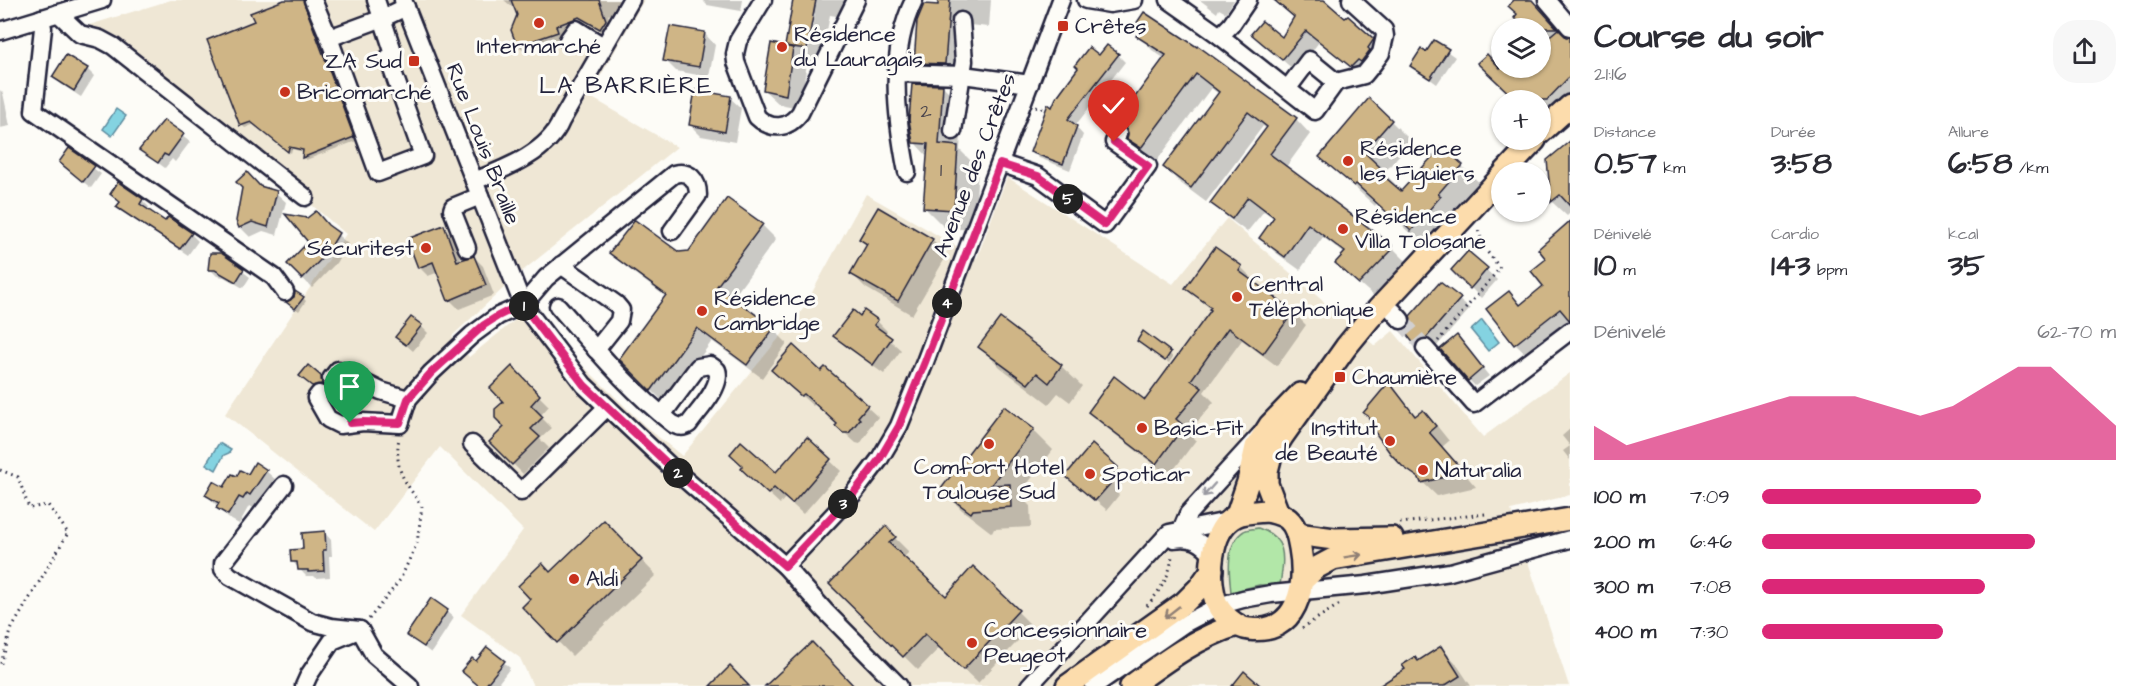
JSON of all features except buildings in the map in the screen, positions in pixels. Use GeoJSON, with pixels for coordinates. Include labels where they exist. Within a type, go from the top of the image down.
{"type":"FeatureCollection","features":[{"type":"Feature","properties":{"kind":"main road"},"geometry":{"type":"LineString","coordinates":[[1551,123],[1570,106]]}},
{"type":"Feature","properties":{"kind":"main road"},"geometry":{"type":"LineString","coordinates":[[1514,162],[1525,150]]}},
{"type":"Feature","properties":{"kind":"main road"},"geometry":{"type":"LineString","coordinates":[[1278,513],[1267,484],[1271,455],[1346,347],[1369,319],[1491,188]]}},
{"type":"Feature","properties":{"kind":"main road"},"geometry":{"type":"LineString","coordinates":[[1067,686],[1185,602],[1199,588],[1212,562],[1217,538],[1233,518],[1248,482],[1256,447],[1270,425],[1346,347]]}},
{"type":"Feature","properties":{"kind":"main road"},"geometry":{"type":"LineString","coordinates":[[1212,562],[1218,606],[1225,615],[1245,629],[1272,628],[1286,620],[1296,606],[1301,586],[1301,554],[1297,534],[1288,519],[1278,513],[1267,511],[1233,518]]}},
{"type":"Feature","properties":{"kind":"main road"},"geometry":{"type":"LineString","coordinates":[[1297,534],[1334,539],[1376,539],[1495,523],[1570,519]]}},
{"type":"Feature","properties":{"kind":"main road"},"geometry":{"type":"LineString","coordinates":[[1301,586],[1316,568],[1333,559],[1495,523]]}},
{"type":"Feature","properties":{"kind":"main road"},"geometry":{"type":"LineString","coordinates":[[1131,686],[1193,644],[1220,630],[1238,625]]}},
{"type":"Feature","properties":{"kind":"street"},"geometry":{"type":"LineString","coordinates":[[0,31],[102,0]]}},
{"type":"Feature","properties":{"kind":"street"},"geometry":{"type":"LineString","coordinates":[[313,0],[378,173],[423,156],[388,58],[394,54],[376,0]]}},
{"type":"Feature","properties":{"kind":"street"},"geometry":{"type":"LineString","coordinates":[[467,248],[452,210],[453,207],[536,150],[556,133],[631,0]]}},
{"type":"Feature","properties":{"kind":"street"},"geometry":{"type":"LineString","coordinates":[[763,0],[738,41],[735,58],[758,117],[765,123],[783,127],[789,125],[800,113],[855,0]]}},
{"type":"Feature","properties":{"kind":"street"},"geometry":{"type":"LineString","coordinates":[[907,172],[898,127],[897,73],[900,45],[914,0]]}},
{"type":"Feature","properties":{"kind":"street","name":"Avenue des Crêtes"},"geometry":{"type":"LineString","coordinates":[[785,566],[853,494],[879,460],[899,426],[1061,0]]}},
{"type":"Feature","properties":{"kind":"street"},"geometry":{"type":"LineString","coordinates":[[1086,0],[1110,4],[1134,0]]}},
{"type":"Feature","properties":{"kind":"street"},"geometry":{"type":"LineString","coordinates":[[1169,0],[1220,36],[1315,111],[1336,82],[1364,75],[1382,53],[1384,30],[1351,0]]}},
{"type":"Feature","properties":{"kind":"street"},"geometry":{"type":"LineString","coordinates":[[1220,36],[1248,0]]}},
{"type":"Feature","properties":{"kind":"street"},"geometry":{"type":"LineString","coordinates":[[1547,0],[1570,27]]}},
{"type":"Feature","properties":{"kind":"street"},"geometry":{"type":"LineString","coordinates":[[329,38],[383,18],[404,4]]}},
{"type":"Feature","properties":{"kind":"street","name":"Rue Louis Braille"},"geometry":{"type":"LineString","coordinates":[[404,4],[522,304],[584,385],[672,468],[785,566]]}},
{"type":"Feature","properties":{"kind":"street"},"geometry":{"type":"LineString","coordinates":[[58,13],[81,34],[100,39],[113,46],[305,197]]}},
{"type":"Feature","properties":{"kind":"street"},"geometry":{"type":"LineString","coordinates":[[41,18],[43,28],[34,111],[274,278],[285,292]]}},
{"type":"Feature","properties":{"kind":"street"},"geometry":{"type":"LineString","coordinates":[[953,131],[963,75],[961,21]]}},
{"type":"Feature","properties":{"kind":"street"},"geometry":{"type":"LineString","coordinates":[[568,40],[576,29],[603,46]]}},
{"type":"Feature","properties":{"kind":"street"},"geometry":{"type":"LineString","coordinates":[[1288,88],[1309,60],[1336,82]]}},
{"type":"Feature","properties":{"kind":"street"},"geometry":{"type":"LineString","coordinates":[[897,73],[963,75],[1030,84]]}},
{"type":"Feature","properties":{"kind":"street"},"geometry":{"type":"LineString","coordinates":[[1000,164],[1038,176],[1105,225],[1148,166],[1114,142],[1118,134]]}},
{"type":"Feature","properties":{"kind":"street"},"geometry":{"type":"LineString","coordinates":[[319,394],[316,398],[328,419],[340,425],[363,422],[400,423],[408,399],[431,373],[471,335],[498,316],[522,304],[561,265],[674,174],[682,172],[696,183],[698,195],[672,231]]}},
{"type":"Feature","properties":{"kind":"street"},"geometry":{"type":"LineString","coordinates":[[561,265],[616,304],[621,310],[620,321],[596,350]]}},
{"type":"Feature","properties":{"kind":"street"},"geometry":{"type":"LineString","coordinates":[[558,306],[620,378],[662,415]]}},
{"type":"Feature","properties":{"kind":"street"},"geometry":{"type":"LineString","coordinates":[[1427,350],[1474,404],[1570,331]]}},
{"type":"Feature","properties":{"kind":"street"},"geometry":{"type":"LineString","coordinates":[[331,379],[338,370],[381,392],[408,399]]}},
{"type":"Feature","properties":{"kind":"street"},"geometry":{"type":"LineString","coordinates":[[472,444],[521,492],[607,407]]}},
{"type":"Feature","properties":{"kind":"street"},"geometry":{"type":"LineString","coordinates":[[1029,686],[1171,537],[1188,514],[1270,425]]}},
{"type":"Feature","properties":{"kind":"street"},"geometry":{"type":"LineString","coordinates":[[284,485],[224,562],[223,569],[230,576],[312,622],[331,627],[360,630]]}},
{"type":"Feature","properties":{"kind":"street"},"geometry":{"type":"LineString","coordinates":[[1171,537],[1233,518]]}},
{"type":"Feature","properties":{"kind":"street"},"geometry":{"type":"LineString","coordinates":[[1171,537],[1197,541],[1212,562]]}},
{"type":"Feature","properties":{"kind":"street"},"geometry":{"type":"LineString","coordinates":[[1094,686],[1184,624],[1218,606],[1301,586],[1366,585],[1450,572],[1570,540]]}},
{"type":"Feature","properties":{"kind":"street"},"geometry":{"type":"LineString","coordinates":[[785,566],[825,611],[899,686]]}},
{"type":"Feature","properties":{"kind":"street"},"geometry":{"type":"LineString","coordinates":[[304,686],[332,641],[360,630]]}},
{"type":"Feature","properties":{"kind":"street"},"geometry":{"type":"LineString","coordinates":[[360,630],[374,655],[410,686]]}},
{"type":"Feature","properties":{"kind":"path"},"geometry":{"type":"LineString","coordinates":[[1427,350],[1500,268],[1485,249],[1472,209]]}},
{"type":"Feature","properties":{"kind":"path"},"geometry":{"type":"LineString","coordinates":[[360,630],[400,580],[417,543],[422,507],[399,471],[397,454],[400,423]]}},
{"type":"Feature","properties":{"kind":"path"},"geometry":{"type":"LineString","coordinates":[[0,470],[18,477],[29,508],[48,505],[68,533],[12,628],[0,666]]}},
{"type":"Feature","properties":{"kind":"path"},"geometry":{"type":"LineString","coordinates":[[1395,523],[1495,523]]}},
{"type":"Feature","properties":{"kind":"path"},"geometry":{"type":"LineString","coordinates":[[1144,610],[1163,586],[1170,570],[1171,537]]}},
{"type":"Feature","properties":{"kind":"shaded area"},"geometry":{"type":"Polygon","coordinates":[[[171,0],[644,0],[589,96],[677,147],[520,273],[452,336],[469,357],[534,305],[571,354],[645,426],[682,456],[803,309],[866,194],[977,258],[1007,177],[1173,284],[1227,218],[1375,346],[1393,331],[1483,437],[1570,373],[1570,495],[1511,510],[1569,686],[533,686],[520,658],[461,615],[523,530],[440,447],[374,532],[225,414],[346,234],[268,168],[86,26],[171,0]]]}},
{"type":"Feature","properties":{"kind":"green space"},"geometry":{"type":"Polygon","coordinates":[[[1258,528],[1275,537],[1282,550],[1280,585],[1259,585],[1231,592],[1230,559],[1234,543],[1244,531],[1258,528]]]}},
{"type":"Feature","properties":{"kind":"water"},"geometry":{"type":"Polygon","coordinates":[[[116,109],[126,116],[112,136],[103,129],[116,109]]]}},
{"type":"Feature","properties":{"kind":"water"},"geometry":{"type":"Polygon","coordinates":[[[1482,320],[1499,342],[1488,351],[1471,330],[1482,320]]]}},
{"type":"Feature","properties":{"kind":"water"},"geometry":{"type":"Polygon","coordinates":[[[219,443],[231,450],[224,455],[216,470],[206,464],[219,443]]]}},
{"type":"Feature","properties":{"kind":"tunnel"},"geometry":{"type":"LineString","coordinates":[[1401,320],[1425,348]]}},
{"type":"Feature","properties":{"kind":"place","name":"Intermarché"},"geometry":{"type":"Point","coordinates":[539,23]}},
{"type":"Feature","properties":{"kind":"place","name":"Crêtes"},"geometry":{"type":"Point","coordinates":[1063,26]}},
{"type":"Feature","properties":{"kind":"place","name":"Résidence du Lauragais"},"geometry":{"type":"Point","coordinates":[782,47]}},
{"type":"Feature","properties":{"kind":"place","name":"ZA Sud"},"geometry":{"type":"Point","coordinates":[414,61]}},
{"type":"Feature","properties":{"kind":"place","name":"Bricomarché"},"geometry":{"type":"Point","coordinates":[285,92]}},
{"type":"Feature","properties":{"kind":"place","name":"Résidence les Figuiers"},"geometry":{"type":"Point","coordinates":[1348,161]}},
{"type":"Feature","properties":{"kind":"place","name":"Résidence Villa Tolosane"},"geometry":{"type":"Point","coordinates":[1343,229]}},
{"type":"Feature","properties":{"kind":"place","name":"Sécuritest"},"geometry":{"type":"Point","coordinates":[426,248]}},
{"type":"Feature","properties":{"kind":"place","name":"Central Téléphonique"},"geometry":{"type":"Point","coordinates":[1237,297]}},
{"type":"Feature","properties":{"kind":"place","name":"Résidence Cambridge"},"geometry":{"type":"Point","coordinates":[702,311]}},
{"type":"Feature","properties":{"kind":"place","name":"Chaumière"},"geometry":{"type":"Point","coordinates":[1340,377]}},
{"type":"Feature","properties":{"kind":"place","name":"Basic-Fit"},"geometry":{"type":"Point","coordinates":[1142,428]}},
{"type":"Feature","properties":{"kind":"place","name":"Institut de Beauté"},"geometry":{"type":"Point","coordinates":[1390,441]}},
{"type":"Feature","properties":{"kind":"place","name":"Comfort Hotel Toulouse Sud"},"geometry":{"type":"Point","coordinates":[989,444]}},
{"type":"Feature","properties":{"kind":"place","name":"Naturalia"},"geometry":{"type":"Point","coordinates":[1423,470]}},
{"type":"Feature","properties":{"kind":"place","name":"Spoticar"},"geometry":{"type":"Point","coordinates":[1090,474]}},
{"type":"Feature","properties":{"kind":"place","name":"Aldi"},"geometry":{"type":"Point","coordinates":[574,579]}},
{"type":"Feature","properties":{"kind":"place","name":"Concessionnaire Peugeot"},"geometry":{"type":"Point","coordinates":[972,643]}},
{"type":"Feature","properties":{"kind":"district","name":"LA BARRIÈRE"},"geometry":{"type":"Point","coordinates":[626,86]}},
{"type":"Feature","properties":{"kind":"route"},"geometry":{"type":"LineString","coordinates":[[350,423],[400,423],[408,399],[431,373],[484,325],[522,304],[584,385],[672,468],[785,566],[853,494],[879,460],[899,426],[1000,164],[1038,176],[1105,225],[1148,166],[1114,142]]}}]}
